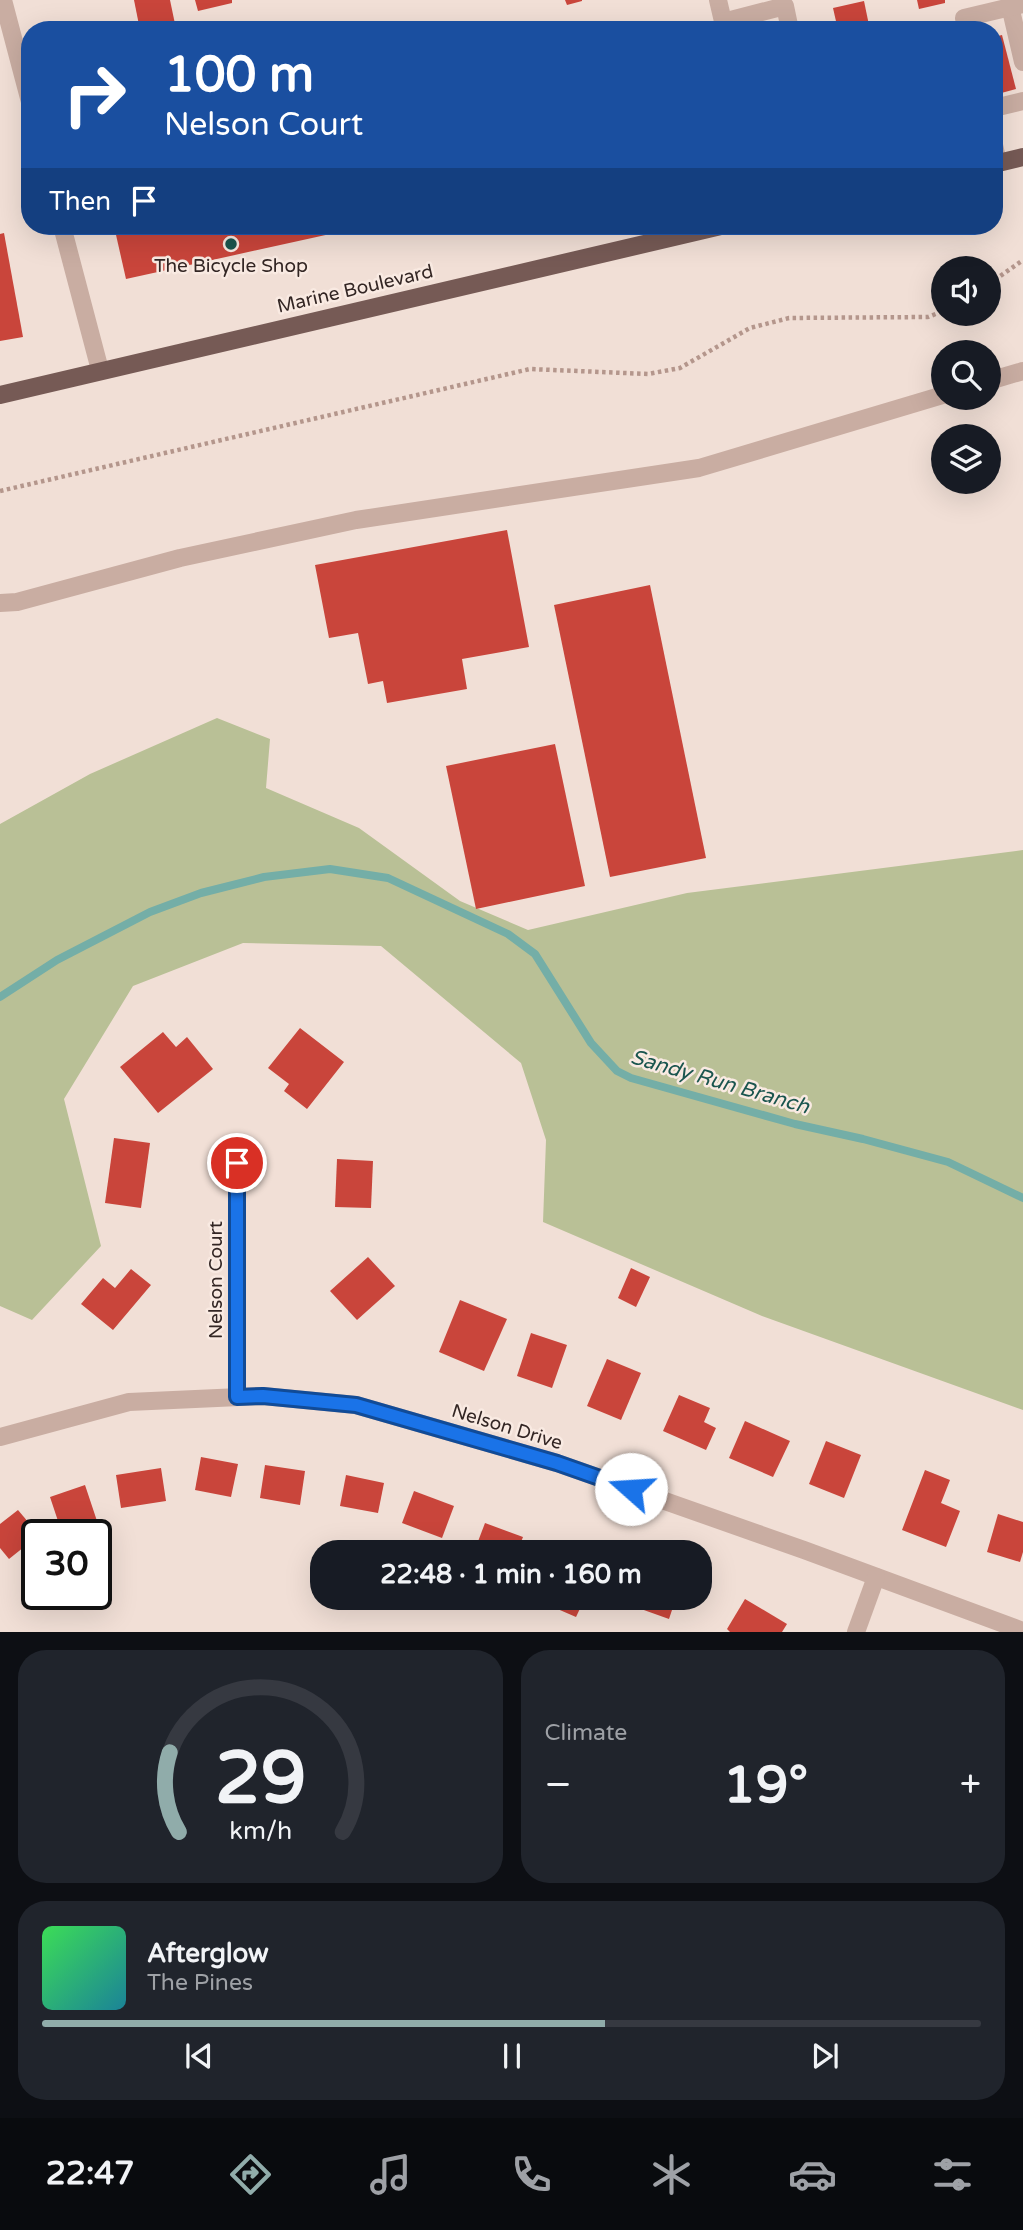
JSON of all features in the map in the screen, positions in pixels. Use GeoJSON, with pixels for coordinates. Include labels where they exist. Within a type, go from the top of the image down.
{"type":"FeatureCollection","features":[{"type":"Feature","properties":{"kind":"main road"},"geometry":{"type":"LineString","coordinates":[[1003,161],[1023,157]]}},
{"type":"Feature","properties":{"kind":"main road","name":"Marine Boulevard"},"geometry":{"type":"LineString","coordinates":[[0,395],[681,235]]}},
{"type":"Feature","properties":{"kind":"street"},"geometry":{"type":"LineString","coordinates":[[3,0],[21,68]]}},
{"type":"Feature","properties":{"kind":"street"},"geometry":{"type":"LineString","coordinates":[[718,0],[723,21]]}},
{"type":"Feature","properties":{"kind":"street"},"geometry":{"type":"LineString","coordinates":[[973,21],[1017,5],[1023,62]]}},
{"type":"Feature","properties":{"kind":"street"},"geometry":{"type":"LineString","coordinates":[[739,21],[785,6],[788,21]]}},
{"type":"Feature","properties":{"kind":"street"},"geometry":{"type":"LineString","coordinates":[[1003,106],[1023,101]]}},
{"type":"Feature","properties":{"kind":"street"},"geometry":{"type":"LineString","coordinates":[[64,235],[100,370]]}},
{"type":"Feature","properties":{"kind":"street"},"geometry":{"type":"LineString","coordinates":[[1001,378],[1023,371]]}},
{"type":"Feature","properties":{"kind":"street"},"geometry":{"type":"LineString","coordinates":[[0,603],[17,602],[180,558],[356,520],[699,468],[931,399]]}},
{"type":"Feature","properties":{"kind":"street","name":"Nelson Court"},"geometry":{"type":"LineString","coordinates":[[237,1163],[237,1397]]}},
{"type":"Feature","properties":{"kind":"street","name":"Nelson Drive"},"geometry":{"type":"LineString","coordinates":[[0,1437],[129,1402],[263,1396],[356,1405],[557,1463],[1023,1631]]}},
{"type":"Feature","properties":{"kind":"street"},"geometry":{"type":"LineString","coordinates":[[856,1632],[876,1577]]}},
{"type":"Feature","properties":{"kind":"path"},"geometry":{"type":"LineString","coordinates":[[1001,276],[1023,260]]}},
{"type":"Feature","properties":{"kind":"path"},"geometry":{"type":"LineString","coordinates":[[0,491],[530,369],[648,374],[680,368],[750,328],[789,318],[931,316]]}},
{"type":"Feature","properties":{"kind":"green space"},"geometry":{"type":"Polygon","coordinates":[[[217,718],[270,739],[266,788],[359,828],[460,901],[528,930],[687,893],[1023,850],[1023,1410],[762,1316],[543,1222],[546,1140],[521,1063],[381,946],[243,943],[133,986],[64,1099],[101,1246],[32,1320],[0,1306],[0,824],[90,774],[217,718]]]}},
{"type":"Feature","properties":{"kind":"building"},"geometry":{"type":"Polygon","coordinates":[[[134,0],[170,0],[174,21],[138,21],[134,0]]]}},
{"type":"Feature","properties":{"kind":"building"},"geometry":{"type":"Polygon","coordinates":[[[195,0],[232,0],[232,3],[198,11],[195,0]]]}},
{"type":"Feature","properties":{"kind":"building"},"geometry":{"type":"Polygon","coordinates":[[[565,0],[582,0],[582,1],[567,5],[565,0]]]}},
{"type":"Feature","properties":{"kind":"building"},"geometry":{"type":"Polygon","coordinates":[[[917,0],[945,0],[945,3],[919,9],[917,0]]]}},
{"type":"Feature","properties":{"kind":"building"},"geometry":{"type":"Polygon","coordinates":[[[864,1],[868,21],[836,21],[833,8],[864,1]]]}},
{"type":"Feature","properties":{"kind":"building"},"geometry":{"type":"Polygon","coordinates":[[[1003,39],[1016,89],[1003,93],[1003,39]]]}},
{"type":"Feature","properties":{"kind":"building"},"geometry":{"type":"Polygon","coordinates":[[[4,233],[23,337],[0,341],[0,234],[4,233]]]}},
{"type":"Feature","properties":{"kind":"building"},"geometry":{"type":"Polygon","coordinates":[[[116,235],[326,235],[126,279],[116,235]]]}},
{"type":"Feature","properties":{"kind":"building"},"geometry":{"type":"Polygon","coordinates":[[[507,530],[529,647],[462,659],[467,689],[387,703],[383,681],[368,684],[358,633],[329,638],[315,565],[507,530]]]}},
{"type":"Feature","properties":{"kind":"building"},"geometry":{"type":"Polygon","coordinates":[[[650,585],[706,858],[610,877],[554,605],[650,585]]]}},
{"type":"Feature","properties":{"kind":"building"},"geometry":{"type":"Polygon","coordinates":[[[555,744],[585,886],[476,909],[446,766],[555,744]]]}},
{"type":"Feature","properties":{"kind":"building"},"geometry":{"type":"Polygon","coordinates":[[[300,1028],[344,1062],[307,1109],[284,1091],[289,1084],[268,1068],[300,1028]]]}},
{"type":"Feature","properties":{"kind":"building"},"geometry":{"type":"Polygon","coordinates":[[[163,1032],[176,1047],[187,1037],[213,1069],[158,1113],[120,1067],[163,1032]]]}},
{"type":"Feature","properties":{"kind":"building"},"geometry":{"type":"Polygon","coordinates":[[[114,1138],[150,1143],[141,1208],[105,1203],[114,1138]]]}},
{"type":"Feature","properties":{"kind":"building"},"geometry":{"type":"Polygon","coordinates":[[[337,1159],[373,1161],[371,1208],[335,1207],[337,1159]]]}},
{"type":"Feature","properties":{"kind":"building"},"geometry":{"type":"Polygon","coordinates":[[[368,1257],[395,1286],[357,1320],[330,1291],[368,1257]]]}},
{"type":"Feature","properties":{"kind":"building"},"geometry":{"type":"Polygon","coordinates":[[[631,1268],[650,1277],[636,1307],[618,1298],[631,1268]]]}},
{"type":"Feature","properties":{"kind":"building"},"geometry":{"type":"Polygon","coordinates":[[[131,1269],[151,1285],[113,1330],[81,1304],[103,1278],[115,1288],[131,1269]]]}},
{"type":"Feature","properties":{"kind":"building"},"geometry":{"type":"Polygon","coordinates":[[[460,1300],[507,1319],[484,1371],[439,1352],[460,1300]]]}},
{"type":"Feature","properties":{"kind":"building"},"geometry":{"type":"Polygon","coordinates":[[[531,1333],[567,1345],[552,1388],[517,1376],[531,1333]]]}},
{"type":"Feature","properties":{"kind":"building"},"geometry":{"type":"Polygon","coordinates":[[[607,1359],[641,1373],[621,1420],[587,1406],[607,1359]]]}},
{"type":"Feature","properties":{"kind":"building"},"geometry":{"type":"Polygon","coordinates":[[[679,1395],[710,1408],[704,1422],[716,1428],[706,1450],[663,1431],[679,1395]]]}},
{"type":"Feature","properties":{"kind":"building"},"geometry":{"type":"Polygon","coordinates":[[[745,1421],[790,1441],[773,1477],[729,1458],[745,1421]]]}},
{"type":"Feature","properties":{"kind":"building"},"geometry":{"type":"Polygon","coordinates":[[[826,1441],[861,1455],[844,1498],[809,1484],[826,1441]]]}},
{"type":"Feature","properties":{"kind":"building"},"geometry":{"type":"Polygon","coordinates":[[[201,1457],[238,1464],[231,1497],[195,1490],[201,1457]]]}},
{"type":"Feature","properties":{"kind":"building"},"geometry":{"type":"Polygon","coordinates":[[[265,1465],[305,1471],[300,1505],[260,1498],[265,1465]]]}},
{"type":"Feature","properties":{"kind":"building"},"geometry":{"type":"Polygon","coordinates":[[[161,1468],[166,1501],[121,1508],[116,1475],[161,1468]]]}},
{"type":"Feature","properties":{"kind":"building"},"geometry":{"type":"Polygon","coordinates":[[[925,1470],[950,1480],[941,1503],[960,1511],[946,1547],[902,1530],[925,1470]]]}},
{"type":"Feature","properties":{"kind":"building"},"geometry":{"type":"Polygon","coordinates":[[[346,1475],[384,1483],[378,1513],[340,1506],[346,1475]]]}},
{"type":"Feature","properties":{"kind":"building"},"geometry":{"type":"Polygon","coordinates":[[[85,1485],[96,1519],[57,1519],[50,1497],[85,1485]]]}},
{"type":"Feature","properties":{"kind":"building"},"geometry":{"type":"Polygon","coordinates":[[[414,1491],[454,1506],[442,1538],[402,1523],[414,1491]]]}},
{"type":"Feature","properties":{"kind":"building"},"geometry":{"type":"Polygon","coordinates":[[[18,1510],[26,1519],[21,1519],[21,1549],[9,1559],[0,1548],[0,1524],[18,1510]]]}},
{"type":"Feature","properties":{"kind":"building"},"geometry":{"type":"Polygon","coordinates":[[[998,1514],[1023,1522],[1023,1552],[1020,1562],[987,1552],[998,1514]]]}},
{"type":"Feature","properties":{"kind":"building"},"geometry":{"type":"Polygon","coordinates":[[[485,1523],[523,1537],[522,1540],[479,1540],[485,1523]]]}},
{"type":"Feature","properties":{"kind":"building"},"geometry":{"type":"Polygon","coordinates":[[[745,1599],[787,1624],[782,1632],[730,1632],[727,1629],[745,1599]]]}},
{"type":"Feature","properties":{"kind":"building"},"geometry":{"type":"Polygon","coordinates":[[[560,1610],[579,1610],[576,1617],[560,1610]]]}},
{"type":"Feature","properties":{"kind":"building"},"geometry":{"type":"Polygon","coordinates":[[[644,1610],[672,1610],[669,1619],[644,1610]]]}},
{"type":"Feature","properties":{"kind":"waterway","name":"Sandy Run Branch"},"geometry":{"type":"LineString","coordinates":[[0,997],[57,960],[150,912],[201,893],[264,877],[330,869],[388,878],[508,934],[535,954],[591,1043],[617,1071],[631,1078],[795,1124],[948,1162],[1023,1198]]}},
{"type":"Feature","properties":{"kind":"place","name":"The Bicycle Shop"},"geometry":{"type":"Point","coordinates":[231,244]}},
{"type":"Feature","properties":{"kind":"route"},"geometry":{"type":"LineString","coordinates":[[237,1163],[237,1397],[263,1396],[356,1405],[557,1463],[631,1489]]}}]}
